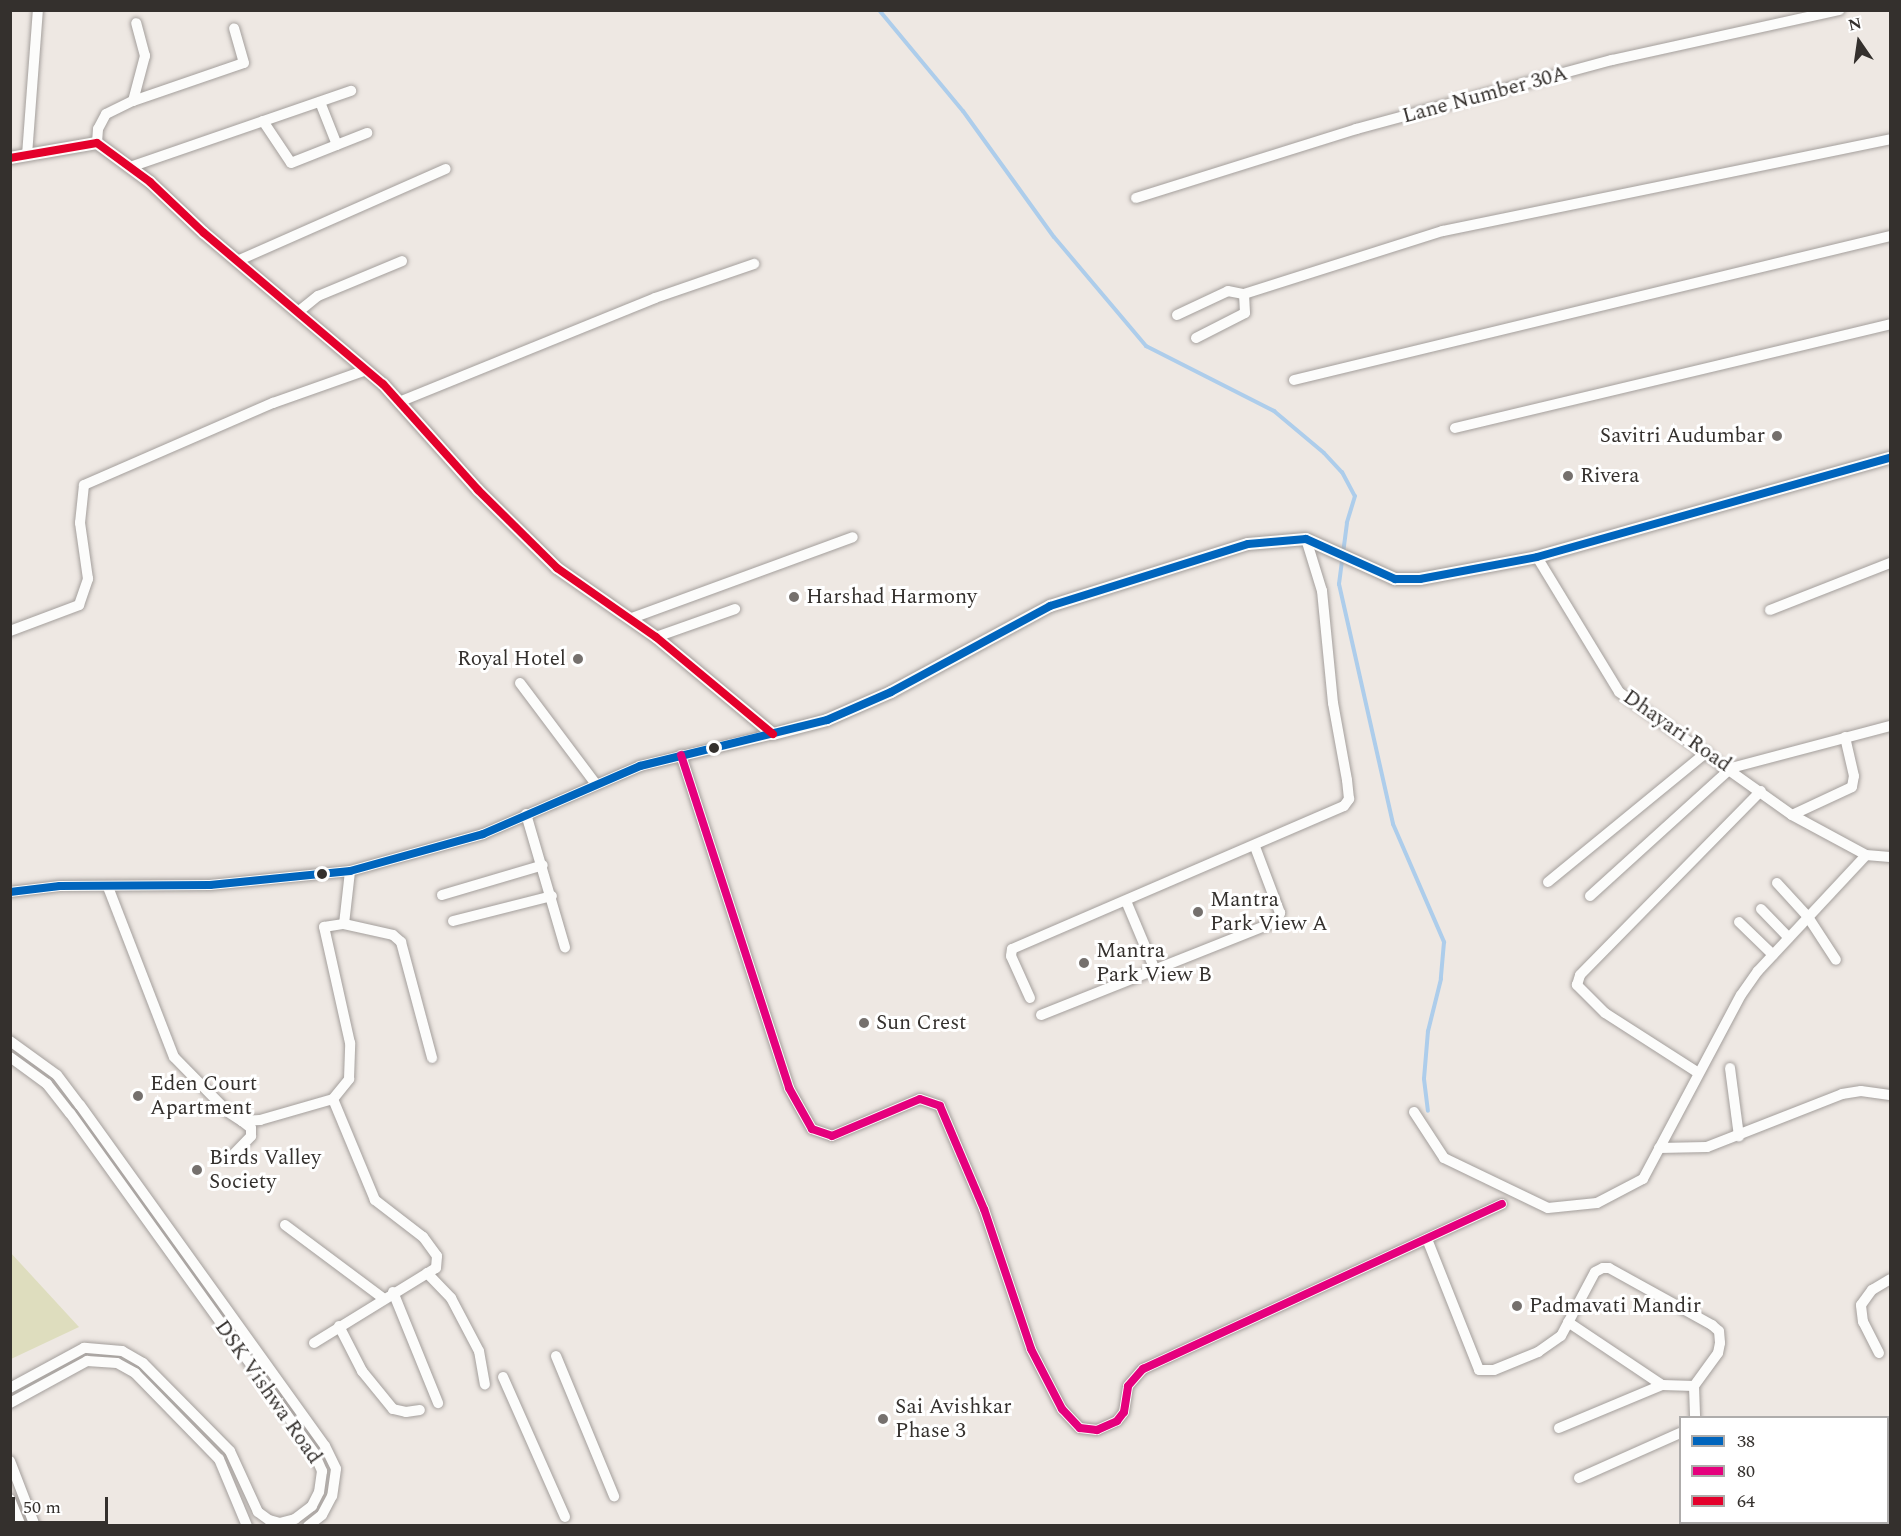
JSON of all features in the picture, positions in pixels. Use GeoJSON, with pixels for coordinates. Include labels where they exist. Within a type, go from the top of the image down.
{"type":"FeatureCollection","features":[{"type":"Feature","properties":{"kind":"street"},"geometry":{"type":"LineString","coordinates":[[27,154],[38,10]]}},
{"type":"Feature","properties":{"kind":"street","name":"Lane Number 30A"},"geometry":{"type":"LineString","coordinates":[[1136,198],[1356,129],[1612,60],[1840,10]]}},
{"type":"Feature","properties":{"kind":"street"},"geometry":{"type":"LineString","coordinates":[[133,101],[145,56],[136,22]]}},
{"type":"Feature","properties":{"kind":"street"},"geometry":{"type":"LineString","coordinates":[[97,143],[98,129],[106,114],[133,101],[244,63],[234,28]]}},
{"type":"Feature","properties":{"kind":"street"},"geometry":{"type":"LineString","coordinates":[[130,167],[351,91]]}},
{"type":"Feature","properties":{"kind":"street"},"geometry":{"type":"LineString","coordinates":[[320,102],[337,145]]}},
{"type":"Feature","properties":{"kind":"street"},"geometry":{"type":"LineString","coordinates":[[263,120],[291,164],[367,133]]}},
{"type":"Feature","properties":{"kind":"street"},"geometry":{"type":"LineString","coordinates":[[1177,315],[1228,291],[1244,294],[1443,231],[1890,139]]}},
{"type":"Feature","properties":{"kind":"street"},"geometry":{"type":"LineString","coordinates":[[10,158],[97,143],[130,167],[237,261],[366,369],[399,402],[478,490],[557,568],[632,618],[773,734]]}},
{"type":"Feature","properties":{"kind":"street"},"geometry":{"type":"LineString","coordinates":[[237,261],[446,169]]}},
{"type":"Feature","properties":{"kind":"street"},"geometry":{"type":"LineString","coordinates":[[1294,380],[1890,236]]}},
{"type":"Feature","properties":{"kind":"street"},"geometry":{"type":"LineString","coordinates":[[298,312],[318,296],[402,261]]}},
{"type":"Feature","properties":{"kind":"street"},"geometry":{"type":"LineString","coordinates":[[399,402],[655,297],[754,264]]}},
{"type":"Feature","properties":{"kind":"street"},"geometry":{"type":"LineString","coordinates":[[1196,338],[1245,313],[1244,294]]}},
{"type":"Feature","properties":{"kind":"street"},"geometry":{"type":"LineString","coordinates":[[1455,428],[1890,324]]}},
{"type":"Feature","properties":{"kind":"street"},"geometry":{"type":"LineString","coordinates":[[10,631],[79,605],[88,579],[80,523],[84,485],[273,403],[366,369]]}},
{"type":"Feature","properties":{"kind":"street"},"geometry":{"type":"LineString","coordinates":[[10,892],[60,886],[210,885],[350,871],[483,834],[595,783],[681,755],[827,720],[891,692],[1050,606],[1088,592],[1248,544],[1306,539],[1355,564],[1395,579],[1420,579],[1537,557],[1890,458]]}},
{"type":"Feature","properties":{"kind":"street"},"geometry":{"type":"LineString","coordinates":[[632,618],[853,537]]}},
{"type":"Feature","properties":{"kind":"street"},"geometry":{"type":"LineString","coordinates":[[1030,998],[1011,956],[1012,949],[1339,811],[1349,799],[1333,703],[1322,591],[1306,539]]}},
{"type":"Feature","properties":{"kind":"street","name":"Dhayari Road"},"geometry":{"type":"LineString","coordinates":[[1537,557],[1619,692],[1731,768],[1792,815],[1866,855],[1890,857]]}},
{"type":"Feature","properties":{"kind":"street"},"geometry":{"type":"LineString","coordinates":[[1770,610],[1890,563]]}},
{"type":"Feature","properties":{"kind":"street"},"geometry":{"type":"LineString","coordinates":[[656,637],[735,609]]}},
{"type":"Feature","properties":{"kind":"street"},"geometry":{"type":"LineString","coordinates":[[520,683],[595,783]]}},
{"type":"Feature","properties":{"kind":"street"},"geometry":{"type":"LineString","coordinates":[[1590,896],[1731,768],[1890,726]]}},
{"type":"Feature","properties":{"kind":"street"},"geometry":{"type":"LineString","coordinates":[[1792,815],[1852,787],[1854,776],[1845,737]]}},
{"type":"Feature","properties":{"kind":"street"},"geometry":{"type":"LineString","coordinates":[[1548,882],[1707,752]]}},
{"type":"Feature","properties":{"kind":"street"},"geometry":{"type":"LineString","coordinates":[[681,755],[789,1088],[812,1129],[832,1136],[920,1099],[940,1106],[984,1209],[1031,1349],[1062,1409],[1080,1428],[1097,1430],[1117,1420],[1124,1412],[1128,1386],[1143,1370],[1502,1204]]}},
{"type":"Feature","properties":{"kind":"street"},"geometry":{"type":"LineString","coordinates":[[1697,1072],[1605,1013],[1577,985],[1580,975],[1761,791]]}},
{"type":"Feature","properties":{"kind":"street"},"geometry":{"type":"LineString","coordinates":[[526,814],[543,865],[565,947]]}},
{"type":"Feature","properties":{"kind":"street"},"geometry":{"type":"LineString","coordinates":[[1041,1015],[1279,920],[1255,847]]}},
{"type":"Feature","properties":{"kind":"street"},"geometry":{"type":"LineString","coordinates":[[1414,1112],[1444,1158],[1548,1208],[1597,1203],[1643,1179],[1697,1072],[1741,995],[1773,955],[1866,855]]}},
{"type":"Feature","properties":{"kind":"street"},"geometry":{"type":"LineString","coordinates":[[442,895],[543,865]]}},
{"type":"Feature","properties":{"kind":"street"},"geometry":{"type":"LineString","coordinates":[[344,924],[350,871]]}},
{"type":"Feature","properties":{"kind":"street"},"geometry":{"type":"LineString","coordinates":[[1777,883],[1808,918],[1836,960]]}},
{"type":"Feature","properties":{"kind":"street"},"geometry":{"type":"LineString","coordinates":[[108,887],[174,1057],[228,1112],[250,1128],[251,1136],[229,1159]]}},
{"type":"Feature","properties":{"kind":"street"},"geometry":{"type":"LineString","coordinates":[[453,921],[552,896]]}},
{"type":"Feature","properties":{"kind":"street"},"geometry":{"type":"LineString","coordinates":[[1126,901],[1155,970]]}},
{"type":"Feature","properties":{"kind":"street"},"geometry":{"type":"LineString","coordinates":[[1761,909],[1789,938]]}},
{"type":"Feature","properties":{"kind":"street"},"geometry":{"type":"LineString","coordinates":[[1739,922],[1773,955]]}},
{"type":"Feature","properties":{"kind":"street"},"geometry":{"type":"LineString","coordinates":[[242,1121],[260,1120],[333,1099],[348,1079],[350,1043],[324,927],[344,924],[393,935],[400,942],[432,1058]]}},
{"type":"Feature","properties":{"kind":"street","name":"DSK Vishwa Road"},"geometry":{"type":"LineString","coordinates":[[10,1041],[57,1075],[325,1446],[336,1469],[332,1496],[322,1515],[308,1526]]}},
{"type":"Feature","properties":{"kind":"street","name":"DSK Vishwa Road"},"geometry":{"type":"LineString","coordinates":[[10,1057],[48,1084],[314,1453],[322,1471],[312,1506],[295,1519],[280,1524],[264,1521],[230,1451],[143,1363],[122,1351],[84,1348],[10,1388]]}},
{"type":"Feature","properties":{"kind":"street"},"geometry":{"type":"LineString","coordinates":[[1730,1068],[1739,1136]]}},
{"type":"Feature","properties":{"kind":"street"},"geometry":{"type":"LineString","coordinates":[[1659,1148],[1707,1147],[1842,1094],[1861,1091],[1890,1095]]}},
{"type":"Feature","properties":{"kind":"street"},"geometry":{"type":"LineString","coordinates":[[314,1343],[383,1298],[436,1268],[437,1256],[423,1237],[375,1200],[333,1099]]}},
{"type":"Feature","properties":{"kind":"street"},"geometry":{"type":"LineString","coordinates":[[148,1223],[160,1215]]}},
{"type":"Feature","properties":{"kind":"street"},"geometry":{"type":"LineString","coordinates":[[285,1225],[383,1298]]}},
{"type":"Feature","properties":{"kind":"street"},"geometry":{"type":"LineString","coordinates":[[1427,1239],[1479,1370],[1494,1370],[1538,1352],[1561,1336],[1595,1272],[1609,1268],[1719,1331],[1718,1353],[1694,1386],[1695,1416]]}},
{"type":"Feature","properties":{"kind":"street"},"geometry":{"type":"LineString","coordinates":[[427,1273],[451,1298],[479,1351],[484,1384]]}},
{"type":"Feature","properties":{"kind":"street"},"geometry":{"type":"LineString","coordinates":[[1879,1353],[1863,1322],[1861,1305],[1872,1290],[1890,1279]]}},
{"type":"Feature","properties":{"kind":"street"},"geometry":{"type":"LineString","coordinates":[[393,1292],[438,1402]]}},
{"type":"Feature","properties":{"kind":"street"},"geometry":{"type":"LineString","coordinates":[[1568,1322],[1662,1385]]}},
{"type":"Feature","properties":{"kind":"street"},"geometry":{"type":"LineString","coordinates":[[339,1326],[362,1371],[393,1409],[406,1412],[420,1410]]}},
{"type":"Feature","properties":{"kind":"street"},"geometry":{"type":"LineString","coordinates":[[556,1356],[614,1496]]}},
{"type":"Feature","properties":{"kind":"street"},"geometry":{"type":"LineString","coordinates":[[10,1403],[87,1361],[117,1363],[135,1373],[219,1459],[228,1471],[247,1526]]}},
{"type":"Feature","properties":{"kind":"street"},"geometry":{"type":"LineString","coordinates":[[503,1377],[565,1517]]}},
{"type":"Feature","properties":{"kind":"street"},"geometry":{"type":"LineString","coordinates":[[1559,1428],[1662,1385],[1694,1386]]}},
{"type":"Feature","properties":{"kind":"street"},"geometry":{"type":"LineString","coordinates":[[1579,1478],[1679,1433]]}},
{"type":"Feature","properties":{"kind":"street"},"geometry":{"type":"LineString","coordinates":[[10,1461],[35,1526]]}},
{"type":"Feature","properties":{"kind":"street"},"geometry":{"type":"LineString","coordinates":[[10,1499],[21,1526]]}},
{"type":"Feature","properties":{"kind":"green space"},"geometry":{"type":"Polygon","coordinates":[[[10,1252],[79,1327],[11,1359],[10,1359],[10,1252]]]}},
{"type":"Feature","properties":{"kind":"waterway"},"geometry":{"type":"LineString","coordinates":[[879,10],[963,111],[1054,237],[1146,346],[1274,411],[1324,453],[1342,472],[1355,496],[1347,523],[1339,584],[1393,824],[1444,942],[1441,979],[1428,1031],[1424,1079],[1428,1111]]}},
{"type":"Feature","properties":{"kind":"transit line","name":"64"},"geometry":{"type":"LineString","coordinates":[[10,158],[97,143],[150,182],[204,233],[383,384],[478,490],[557,568],[656,637],[773,734]]}},
{"type":"Feature","properties":{"kind":"transit line","name":"38"},"geometry":{"type":"LineString","coordinates":[[10,892],[60,886],[210,885],[350,871],[483,834],[640,766],[827,720],[891,692],[1050,606],[1248,544],[1306,539],[1395,579],[1420,579],[1537,557],[1890,458]]}},
{"type":"Feature","properties":{"kind":"transit line","name":"80"},"geometry":{"type":"LineString","coordinates":[[681,755],[789,1088],[812,1129],[832,1136],[920,1099],[940,1106],[984,1209],[1031,1349],[1062,1409],[1080,1428],[1097,1430],[1117,1421],[1124,1412],[1128,1386],[1143,1369],[1502,1204]]}},
{"type":"Feature","properties":{"kind":"place","name":"Savitri Audumbar"},"geometry":{"type":"Point","coordinates":[1777,436]}},
{"type":"Feature","properties":{"kind":"place","name":"Rivera"},"geometry":{"type":"Point","coordinates":[1568,476]}},
{"type":"Feature","properties":{"kind":"place","name":"Harshad Harmony"},"geometry":{"type":"Point","coordinates":[794,597]}},
{"type":"Feature","properties":{"kind":"place","name":"Royal Hotel"},"geometry":{"type":"Point","coordinates":[578,659]}},
{"type":"Feature","properties":{"kind":"place","name":"Mantra Park View A"},"geometry":{"type":"Point","coordinates":[1198,912]}},
{"type":"Feature","properties":{"kind":"place","name":"Mantra Park View B"},"geometry":{"type":"Point","coordinates":[1084,963]}},
{"type":"Feature","properties":{"kind":"place","name":"Sun Crest"},"geometry":{"type":"Point","coordinates":[864,1023]}},
{"type":"Feature","properties":{"kind":"place","name":"Eden Court Apartment"},"geometry":{"type":"Point","coordinates":[138,1096]}},
{"type":"Feature","properties":{"kind":"place","name":"Birds Valley Society"},"geometry":{"type":"Point","coordinates":[197,1170]}},
{"type":"Feature","properties":{"kind":"place","name":"Padmavati Mandir"},"geometry":{"type":"Point","coordinates":[1517,1306]}},
{"type":"Feature","properties":{"kind":"place","name":"Sai Avishkar Phase 3"},"geometry":{"type":"Point","coordinates":[883,1419]}}]}
